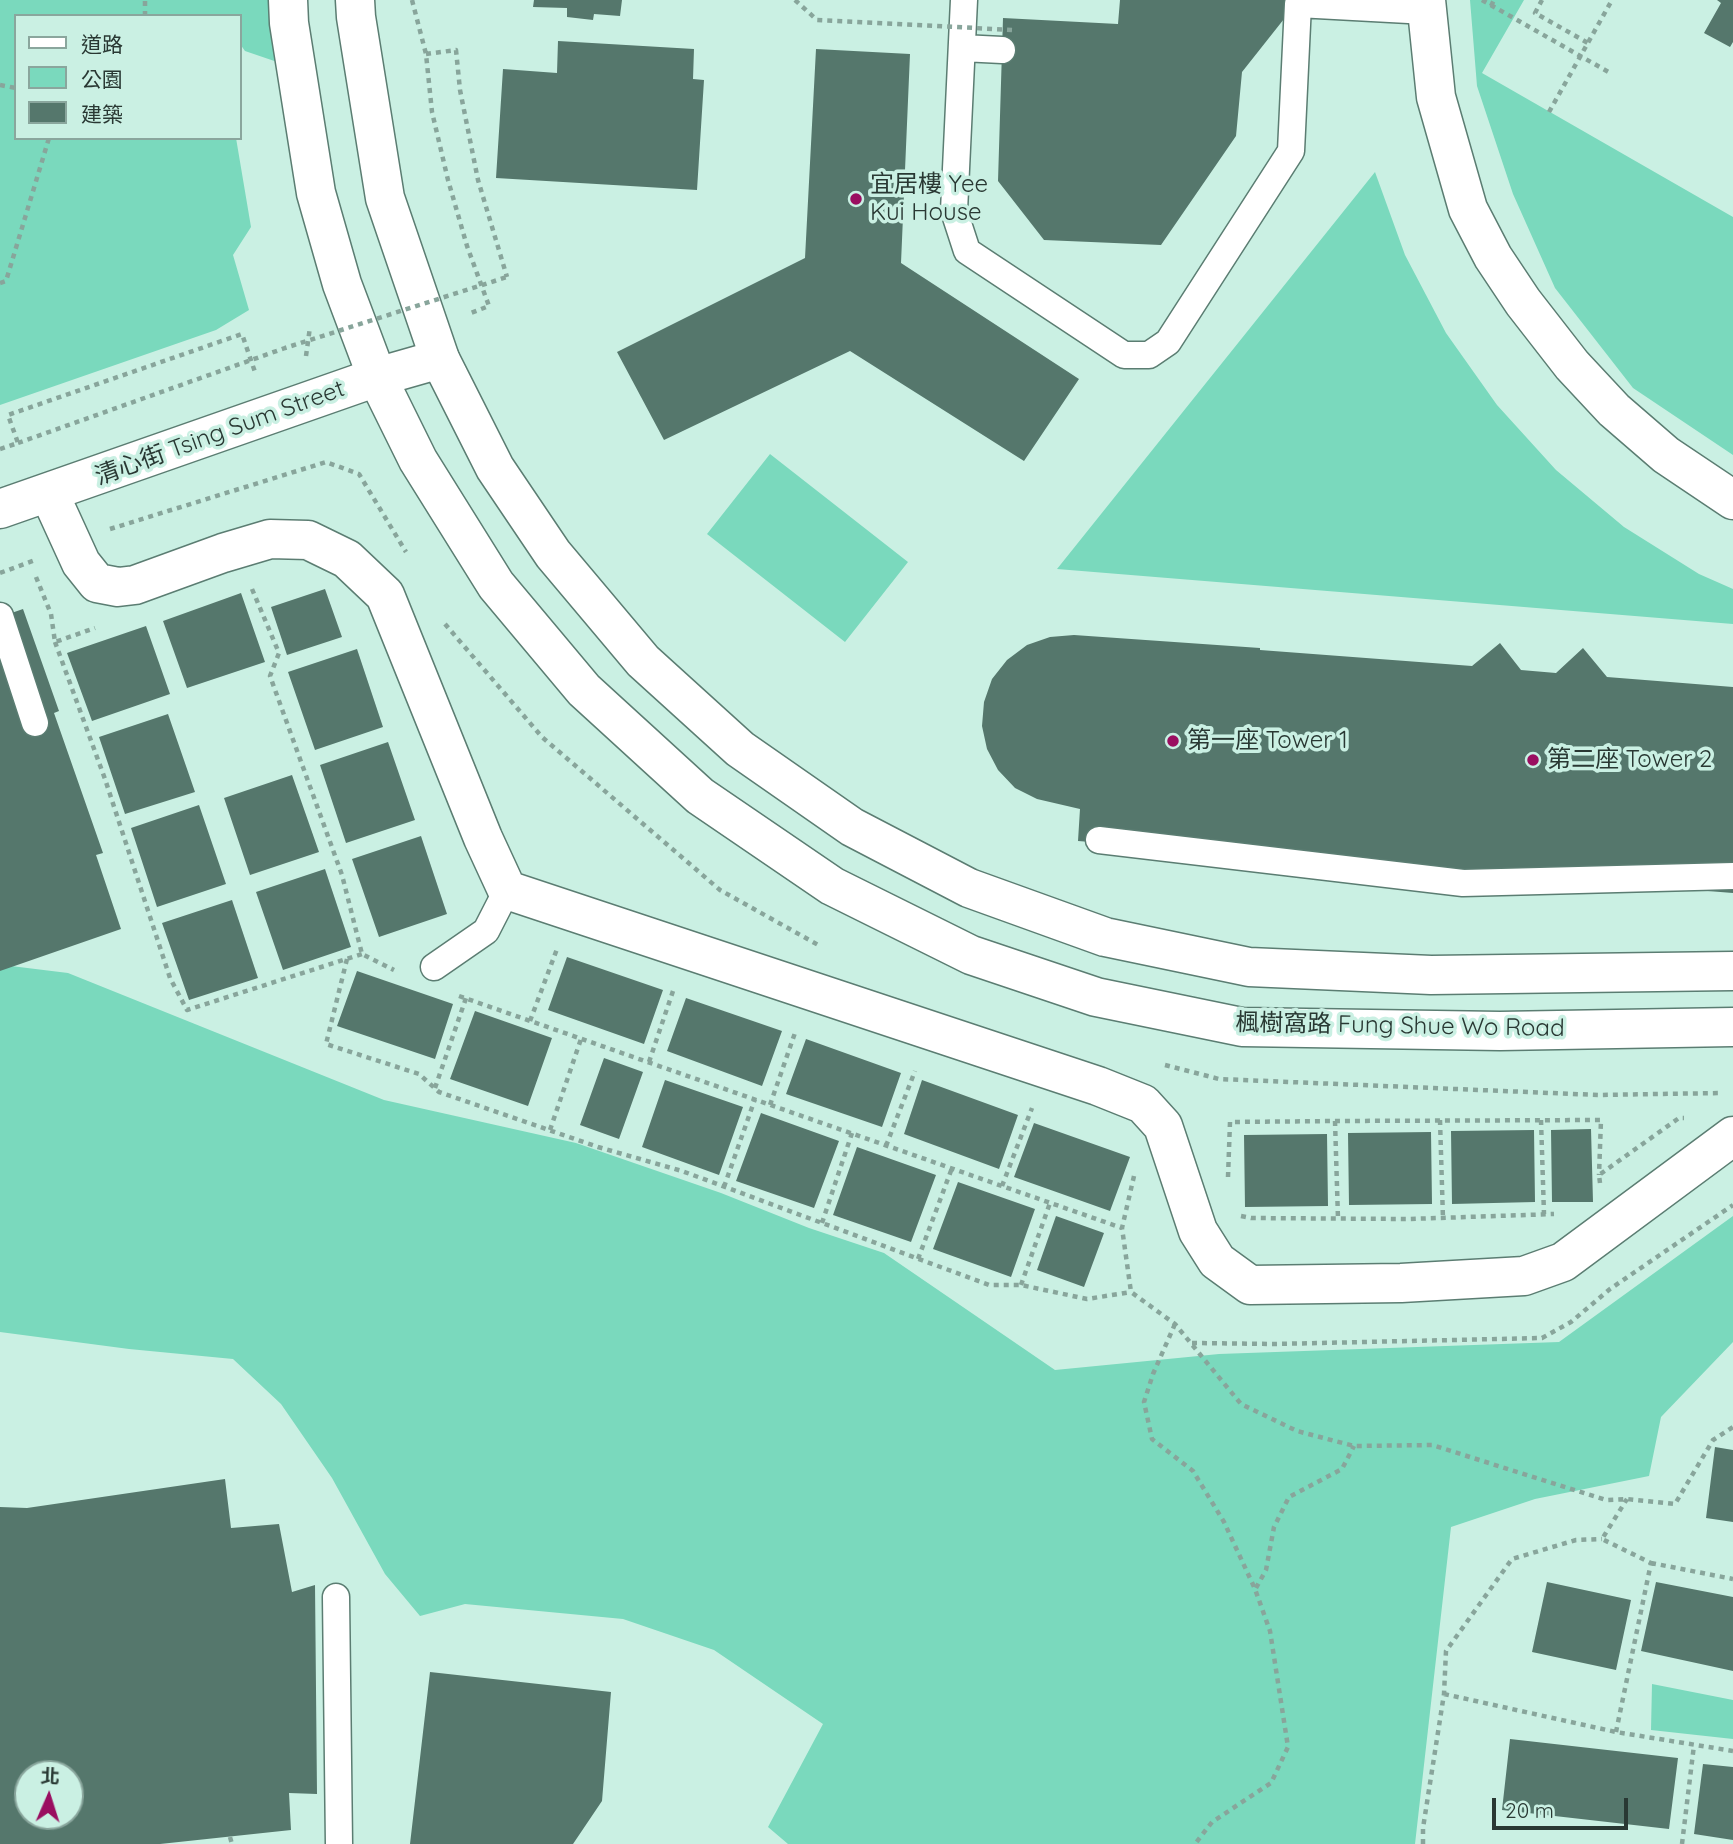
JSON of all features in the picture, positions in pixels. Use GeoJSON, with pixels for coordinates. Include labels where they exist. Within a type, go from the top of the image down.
{"type":"FeatureCollection","features":[{"type":"Feature","properties":{"kind":"main road","name":"楓樹窩路 Fung Shue Wo Road"},"geometry":{"type":"LineString","coordinates":[[288,0],[289,23],[316,193],[342,284],[377,377],[418,460],[496,585],[584,690],[700,796],[832,886],[960,949],[1096,997],[1242,1027],[1500,1031],[1733,1027]]}},
{"type":"Feature","properties":{"kind":"main road"},"geometry":{"type":"LineString","coordinates":[[355,0],[385,198],[440,359],[495,468],[553,554],[643,661],[740,749],[852,827],[969,888],[1105,937],[1249,967],[1431,975],[1733,971]]}},
{"type":"Feature","properties":{"kind":"main road"},"geometry":{"type":"LineString","coordinates":[[1426,6],[1440,110],[1468,209],[1493,257],[1523,302],[1572,365],[1614,410],[1666,455],[1733,500]]}},
{"type":"Feature","properties":{"kind":"main road","name":"清心街 Tsing Sum Street"},"geometry":{"type":"LineString","coordinates":[[0,509],[377,377],[440,359]]}},
{"type":"Feature","properties":{"kind":"main road"},"geometry":{"type":"LineString","coordinates":[[49,493],[81,563],[97,583],[118,587],[135,585],[270,539],[308,540],[346,559],[385,595],[483,838],[507,890],[1098,1086],[1143,1104],[1163,1126],[1198,1231],[1217,1261],[1250,1286],[1401,1283],[1524,1276],[1563,1262],[1728,1120]]}},
{"type":"Feature","properties":{"kind":"lane"},"geometry":{"type":"LineString","coordinates":[[964,0],[954,211],[967,251],[1124,355],[1149,355],[1168,342],[1292,151],[1298,4],[1426,6]]}},
{"type":"Feature","properties":{"kind":"lane"},"geometry":{"type":"LineString","coordinates":[[962,48],[1008,40]]}},
{"type":"Feature","properties":{"kind":"lane"},"geometry":{"type":"LineString","coordinates":[[0,616],[35,723]]}},
{"type":"Feature","properties":{"kind":"lane"},"geometry":{"type":"LineString","coordinates":[[1099,840],[1463,883],[1733,876]]}},
{"type":"Feature","properties":{"kind":"lane"},"geometry":{"type":"LineString","coordinates":[[434,967],[486,931],[507,890]]}},
{"type":"Feature","properties":{"kind":"lane"},"geometry":{"type":"LineString","coordinates":[[336,1597],[339,1844]]}},
{"type":"Feature","properties":{"kind":"path"},"geometry":{"type":"LineString","coordinates":[[412,0],[426,54],[432,112],[448,180],[467,246],[489,306],[465,315]]}},
{"type":"Feature","properties":{"kind":"path"},"geometry":{"type":"LineString","coordinates":[[795,0],[817,20],[1008,40]]}},
{"type":"Feature","properties":{"kind":"path"},"geometry":{"type":"LineString","coordinates":[[1482,0],[1492,3],[1612,74]]}},
{"type":"Feature","properties":{"kind":"path"},"geometry":{"type":"LineString","coordinates":[[1542,0],[1535,13],[1588,43]]}},
{"type":"Feature","properties":{"kind":"path"},"geometry":{"type":"LineString","coordinates":[[1549,112],[1612,0]]}},
{"type":"Feature","properties":{"kind":"path"},"geometry":{"type":"LineString","coordinates":[[0,449],[285,348],[507,277],[478,180],[460,90],[456,50],[426,54]]}},
{"type":"Feature","properties":{"kind":"path"},"geometry":{"type":"LineString","coordinates":[[0,283],[6,281],[48,140]]}},
{"type":"Feature","properties":{"kind":"path"},"geometry":{"type":"LineString","coordinates":[[18,443],[8,415],[242,334],[257,379]]}},
{"type":"Feature","properties":{"kind":"path"},"geometry":{"type":"LineString","coordinates":[[36,576],[51,614],[55,642],[105,779],[170,978],[187,1010],[362,954],[405,974]]}},
{"type":"Feature","properties":{"kind":"path"},"geometry":{"type":"LineString","coordinates":[[250,584],[279,653],[270,676],[342,875],[362,954]]}},
{"type":"Feature","properties":{"kind":"path"},"geometry":{"type":"LineString","coordinates":[[55,642],[105,625]]}},
{"type":"Feature","properties":{"kind":"path"},"geometry":{"type":"LineString","coordinates":[[530,1021],[558,944]]}},
{"type":"Feature","properties":{"kind":"path"},"geometry":{"type":"LineString","coordinates":[[347,959],[326,1044],[419,1074],[439,1092],[598,1147],[682,1171],[989,1285],[1021,1285],[1087,1299],[1131,1292],[1175,1324],[1241,1404],[1297,1432],[1354,1446],[1432,1444],[1606,1500],[1627,1499],[1675,1504],[1713,1440],[1733,1427]]}},
{"type":"Feature","properties":{"kind":"path"},"geometry":{"type":"LineString","coordinates":[[649,1062],[674,989]]}},
{"type":"Feature","properties":{"kind":"path"},"geometry":{"type":"LineString","coordinates":[[456,995],[1122,1228]]}},
{"type":"Feature","properties":{"kind":"path"},"geometry":{"type":"LineString","coordinates":[[435,1088],[466,998]]}},
{"type":"Feature","properties":{"kind":"path"},"geometry":{"type":"LineString","coordinates":[[769,1105],[799,1022]]}},
{"type":"Feature","properties":{"kind":"path"},"geometry":{"type":"LineString","coordinates":[[550,1130],[581,1039]]}},
{"type":"Feature","properties":{"kind":"path"},"geometry":{"type":"LineString","coordinates":[[886,1146],[917,1065]]}},
{"type":"Feature","properties":{"kind":"path"},"geometry":{"type":"LineString","coordinates":[[1725,1093],[1728,1120]]}},
{"type":"Feature","properties":{"kind":"path"},"geometry":{"type":"LineString","coordinates":[[724,1187],[755,1100]]}},
{"type":"Feature","properties":{"kind":"path"},"geometry":{"type":"LineString","coordinates":[[1002,1186],[1032,1107],[1041,1111]]}},
{"type":"Feature","properties":{"kind":"path"},"geometry":{"type":"LineString","coordinates":[[1600,1175],[1679,1118],[1690,1119]]}},
{"type":"Feature","properties":{"kind":"path"},"geometry":{"type":"LineString","coordinates":[[1541,1119],[1544,1214]]}},
{"type":"Feature","properties":{"kind":"path"},"geometry":{"type":"LineString","coordinates":[[1227,1187],[1230,1122],[1541,1119],[1601,1120],[1601,1186]]}},
{"type":"Feature","properties":{"kind":"path"},"geometry":{"type":"LineString","coordinates":[[1440,1120],[1443,1219]]}},
{"type":"Feature","properties":{"kind":"path"},"geometry":{"type":"LineString","coordinates":[[1335,1121],[1338,1219]]}},
{"type":"Feature","properties":{"kind":"path"},"geometry":{"type":"LineString","coordinates":[[822,1223],[852,1133]]}},
{"type":"Feature","properties":{"kind":"path"},"geometry":{"type":"LineString","coordinates":[[1131,1292],[1122,1228],[1140,1148],[1173,1158]]}},
{"type":"Feature","properties":{"kind":"path"},"geometry":{"type":"LineString","coordinates":[[918,1259],[952,1168]]}},
{"type":"Feature","properties":{"kind":"path"},"geometry":{"type":"LineString","coordinates":[[1021,1285],[1050,1203]]}},
{"type":"Feature","properties":{"kind":"path"},"geometry":{"type":"LineString","coordinates":[[1238,1216],[1443,1219],[1558,1213]]}},
{"type":"Feature","properties":{"kind":"path"},"geometry":{"type":"LineString","coordinates":[[1175,1324],[1144,1402],[1152,1439],[1193,1471],[1224,1522],[1255,1588],[1270,1631],[1288,1747],[1271,1783],[1212,1822],[1195,1844]]}},
{"type":"Feature","properties":{"kind":"path"},"geometry":{"type":"LineString","coordinates":[[1255,1588],[1266,1570],[1274,1527],[1289,1497],[1342,1469],[1354,1446]]}},
{"type":"Feature","properties":{"kind":"path"},"geometry":{"type":"LineString","coordinates":[[1602,1539],[1627,1499]]}},
{"type":"Feature","properties":{"kind":"path"},"geometry":{"type":"LineString","coordinates":[[1423,1844],[1423,1828],[1444,1693],[1446,1651],[1512,1559],[1576,1540],[1602,1539],[1651,1563],[1733,1579]]}},
{"type":"Feature","properties":{"kind":"path"},"geometry":{"type":"LineString","coordinates":[[1616,1732],[1651,1563]]}},
{"type":"Feature","properties":{"kind":"path"},"geometry":{"type":"LineString","coordinates":[[1444,1693],[1616,1732],[1733,1751]]}},
{"type":"Feature","properties":{"kind":"path"},"geometry":{"type":"LineString","coordinates":[[1682,1844],[1694,1745]]}},
{"type":"Feature","properties":{"kind":"path"},"geometry":{"type":"LineString","coordinates":[[230,1837],[232,1844]]}},
{"type":"Feature","properties":{"kind":"green space"},"geometry":{"type":"Polygon","coordinates":[[[0,0],[279,0],[286,65],[245,51],[242,47],[242,14],[14,14],[14,140],[236,140],[251,227],[233,255],[249,310],[216,330],[0,405],[0,0]]]}},
{"type":"Feature","properties":{"kind":"green space"},"geometry":{"type":"Polygon","coordinates":[[[1470,0],[1524,0],[1482,73],[1733,217],[1733,455],[1633,388],[1555,288],[1513,194],[1477,86],[1470,0]]]}},
{"type":"Feature","properties":{"kind":"green space"},"geometry":{"type":"Polygon","coordinates":[[[1375,172],[1405,255],[1446,333],[1497,405],[1556,470],[1624,527],[1699,574],[1733,589],[1733,624],[1057,569],[1375,172]]]}},
{"type":"Feature","properties":{"kind":"green space"},"geometry":{"type":"Polygon","coordinates":[[[770,454],[908,562],[845,642],[707,534],[770,454]]]}},
{"type":"Feature","properties":{"kind":"green space"},"geometry":{"type":"Polygon","coordinates":[[[11,966],[68,973],[384,1100],[576,1143],[884,1253],[1055,1370],[1219,1354],[1559,1342],[1733,1216],[1733,1342],[1661,1417],[1649,1476],[1535,1499],[1451,1527],[1415,1844],[788,1844],[768,1827],[823,1724],[714,1650],[623,1619],[465,1604],[420,1616],[385,1574],[332,1478],[281,1404],[233,1359],[0,1332],[0,968],[11,966]]]}},
{"type":"Feature","properties":{"kind":"green space"},"geometry":{"type":"Polygon","coordinates":[[[1652,1684],[1733,1700],[1733,1739],[1651,1730],[1652,1684]]]}},
{"type":"Feature","properties":{"kind":"building"},"geometry":{"type":"Polygon","coordinates":[[[534,0],[622,0],[620,16],[594,14],[593,20],[567,17],[567,8],[533,7],[534,0]]]}},
{"type":"Feature","properties":{"kind":"building"},"geometry":{"type":"Polygon","coordinates":[[[1120,0],[1299,0],[1242,72],[1236,136],[1161,245],[1044,240],[998,181],[1003,18],[1118,24],[1120,0]]]}},
{"type":"Feature","properties":{"kind":"building"},"geometry":{"type":"Polygon","coordinates":[[[1717,0],[1733,0],[1733,42],[1730,47],[1704,33],[1721,3],[1717,0]]]}},
{"type":"Feature","properties":{"kind":"building"},"geometry":{"type":"Polygon","coordinates":[[[558,41],[694,49],[693,79],[704,80],[697,190],[496,178],[503,69],[557,73],[558,41]]]}},
{"type":"Feature","properties":{"kind":"building","name":"宜居樓 Yee Kui House"},"geometry":{"type":"Polygon","coordinates":[[[816,49],[910,54],[901,263],[1079,379],[1024,461],[850,351],[664,440],[617,352],[805,258],[816,49]]]}},
{"type":"Feature","properties":{"kind":"building"},"geometry":{"type":"Polygon","coordinates":[[[325,589],[342,637],[287,655],[271,607],[325,589]]]}},
{"type":"Feature","properties":{"kind":"building"},"geometry":{"type":"Polygon","coordinates":[[[241,593],[265,662],[187,688],[163,621],[241,593]]]}},
{"type":"Feature","properties":{"kind":"building"},"geometry":{"type":"Polygon","coordinates":[[[23,609],[59,711],[54,713],[103,853],[96,855],[121,929],[0,971],[0,617],[23,609]]]}},
{"type":"Feature","properties":{"kind":"building"},"geometry":{"type":"Polygon","coordinates":[[[146,626],[170,694],[92,721],[67,653],[146,626]]]}},
{"type":"Feature","properties":{"kind":"building"},"geometry":{"type":"Polygon","coordinates":[[[1074,635],[1472,666],[1500,643],[1521,670],[1556,673],[1583,648],[1607,677],[1733,687],[1733,893],[1078,841],[1080,809],[1037,799],[1015,788],[998,770],[987,749],[982,726],[984,702],[992,679],[1007,660],[1027,645],[1050,637],[1074,635]]]}},
{"type":"Feature","properties":{"kind":"building"},"geometry":{"type":"Polygon","coordinates":[[[357,649],[383,727],[315,750],[288,672],[357,649]]]}},
{"type":"Feature","properties":{"kind":"building"},"geometry":{"type":"Polygon","coordinates":[[[168,714],[195,792],[125,814],[99,737],[168,714]]]}},
{"type":"Feature","properties":{"kind":"building"},"geometry":{"type":"Polygon","coordinates":[[[388,742],[415,820],[346,843],[320,765],[388,742]]]}},
{"type":"Feature","properties":{"kind":"building"},"geometry":{"type":"Polygon","coordinates":[[[292,775],[319,852],[250,875],[224,798],[292,775]]]}},
{"type":"Feature","properties":{"kind":"building"},"geometry":{"type":"Polygon","coordinates":[[[199,805],[226,884],[157,907],[131,828],[199,805]]]}},
{"type":"Feature","properties":{"kind":"building"},"geometry":{"type":"Polygon","coordinates":[[[421,836],[447,914],[379,937],[352,859],[421,836]]]}},
{"type":"Feature","properties":{"kind":"building"},"geometry":{"type":"Polygon","coordinates":[[[325,869],[351,947],[283,970],[256,892],[325,869]]]}},
{"type":"Feature","properties":{"kind":"building"},"geometry":{"type":"Polygon","coordinates":[[[232,900],[258,978],[189,1000],[162,923],[232,900]]]}},
{"type":"Feature","properties":{"kind":"building"},"geometry":{"type":"Polygon","coordinates":[[[567,957],[663,990],[644,1044],[548,1010],[567,957]]]}},
{"type":"Feature","properties":{"kind":"building"},"geometry":{"type":"Polygon","coordinates":[[[357,971],[453,1004],[435,1059],[337,1026],[357,971]]]}},
{"type":"Feature","properties":{"kind":"building"},"geometry":{"type":"Polygon","coordinates":[[[686,998],[782,1031],[762,1086],[667,1051],[686,998]]]}},
{"type":"Feature","properties":{"kind":"building"},"geometry":{"type":"Polygon","coordinates":[[[475,1011],[552,1038],[528,1106],[450,1079],[475,1011]]]}},
{"type":"Feature","properties":{"kind":"building"},"geometry":{"type":"Polygon","coordinates":[[[806,1039],[901,1073],[882,1127],[786,1094],[806,1039]]]}},
{"type":"Feature","properties":{"kind":"building"},"geometry":{"type":"Polygon","coordinates":[[[604,1058],[643,1072],[619,1139],[580,1125],[604,1058]]]}},
{"type":"Feature","properties":{"kind":"building"},"geometry":{"type":"Polygon","coordinates":[[[665,1080],[743,1107],[719,1175],[642,1147],[665,1080]]]}},
{"type":"Feature","properties":{"kind":"building"},"geometry":{"type":"Polygon","coordinates":[[[922,1080],[1018,1115],[999,1169],[904,1134],[922,1080]]]}},
{"type":"Feature","properties":{"kind":"building"},"geometry":{"type":"Polygon","coordinates":[[[761,1113],[839,1141],[814,1208],[736,1181],[761,1113]]]}},
{"type":"Feature","properties":{"kind":"building"},"geometry":{"type":"Polygon","coordinates":[[[1034,1123],[1130,1157],[1110,1211],[1014,1177],[1034,1123]]]}},
{"type":"Feature","properties":{"kind":"building"},"geometry":{"type":"Polygon","coordinates":[[[1591,1129],[1593,1202],[1552,1202],[1551,1130],[1591,1129]]]}},
{"type":"Feature","properties":{"kind":"building"},"geometry":{"type":"Polygon","coordinates":[[[1534,1130],[1535,1202],[1452,1204],[1451,1131],[1534,1130]]]}},
{"type":"Feature","properties":{"kind":"building"},"geometry":{"type":"Polygon","coordinates":[[[1431,1132],[1432,1204],[1349,1205],[1348,1133],[1431,1132]]]}},
{"type":"Feature","properties":{"kind":"building"},"geometry":{"type":"Polygon","coordinates":[[[1327,1134],[1328,1206],[1245,1207],[1244,1135],[1327,1134]]]}},
{"type":"Feature","properties":{"kind":"building"},"geometry":{"type":"Polygon","coordinates":[[[857,1147],[936,1175],[911,1242],[833,1215],[857,1147]]]}},
{"type":"Feature","properties":{"kind":"building"},"geometry":{"type":"Polygon","coordinates":[[[958,1182],[1035,1209],[1011,1277],[933,1249],[958,1182]]]}},
{"type":"Feature","properties":{"kind":"building"},"geometry":{"type":"Polygon","coordinates":[[[1056,1216],[1104,1233],[1084,1287],[1037,1270],[1056,1216]]]}},
{"type":"Feature","properties":{"kind":"building"},"geometry":{"type":"Polygon","coordinates":[[[1715,1447],[1733,1450],[1733,1522],[1706,1518],[1715,1447]]]}},
{"type":"Feature","properties":{"kind":"building"},"geometry":{"type":"Polygon","coordinates":[[[225,1479],[231,1528],[279,1524],[292,1592],[315,1585],[317,1794],[289,1793],[291,1830],[160,1844],[0,1844],[0,1507],[27,1508],[225,1479]]]}},
{"type":"Feature","properties":{"kind":"building"},"geometry":{"type":"Polygon","coordinates":[[[1547,1582],[1631,1600],[1616,1670],[1532,1652],[1547,1582]]]}},
{"type":"Feature","properties":{"kind":"building"},"geometry":{"type":"Polygon","coordinates":[[[1656,1582],[1733,1597],[1733,1671],[1641,1651],[1656,1582]]]}},
{"type":"Feature","properties":{"kind":"building"},"geometry":{"type":"Polygon","coordinates":[[[430,1672],[611,1692],[602,1801],[573,1844],[410,1844],[430,1672]]]}},
{"type":"Feature","properties":{"kind":"building"},"geometry":{"type":"Polygon","coordinates":[[[1510,1739],[1678,1758],[1669,1829],[1502,1810],[1510,1739]]]}},
{"type":"Feature","properties":{"kind":"building"},"geometry":{"type":"Polygon","coordinates":[[[1703,1764],[1733,1767],[1733,1840],[1694,1834],[1703,1764]]]}},
{"type":"Feature","properties":{"kind":"place","name":"宜居樓 Yee Kui House"},"geometry":{"type":"Point","coordinates":[856,199]}},
{"type":"Feature","properties":{"kind":"place","name":"第一座 Tower 1"},"geometry":{"type":"Point","coordinates":[1173,741]}},
{"type":"Feature","properties":{"kind":"place","name":"第二座 Tower 2"},"geometry":{"type":"Point","coordinates":[1533,760]}}]}
